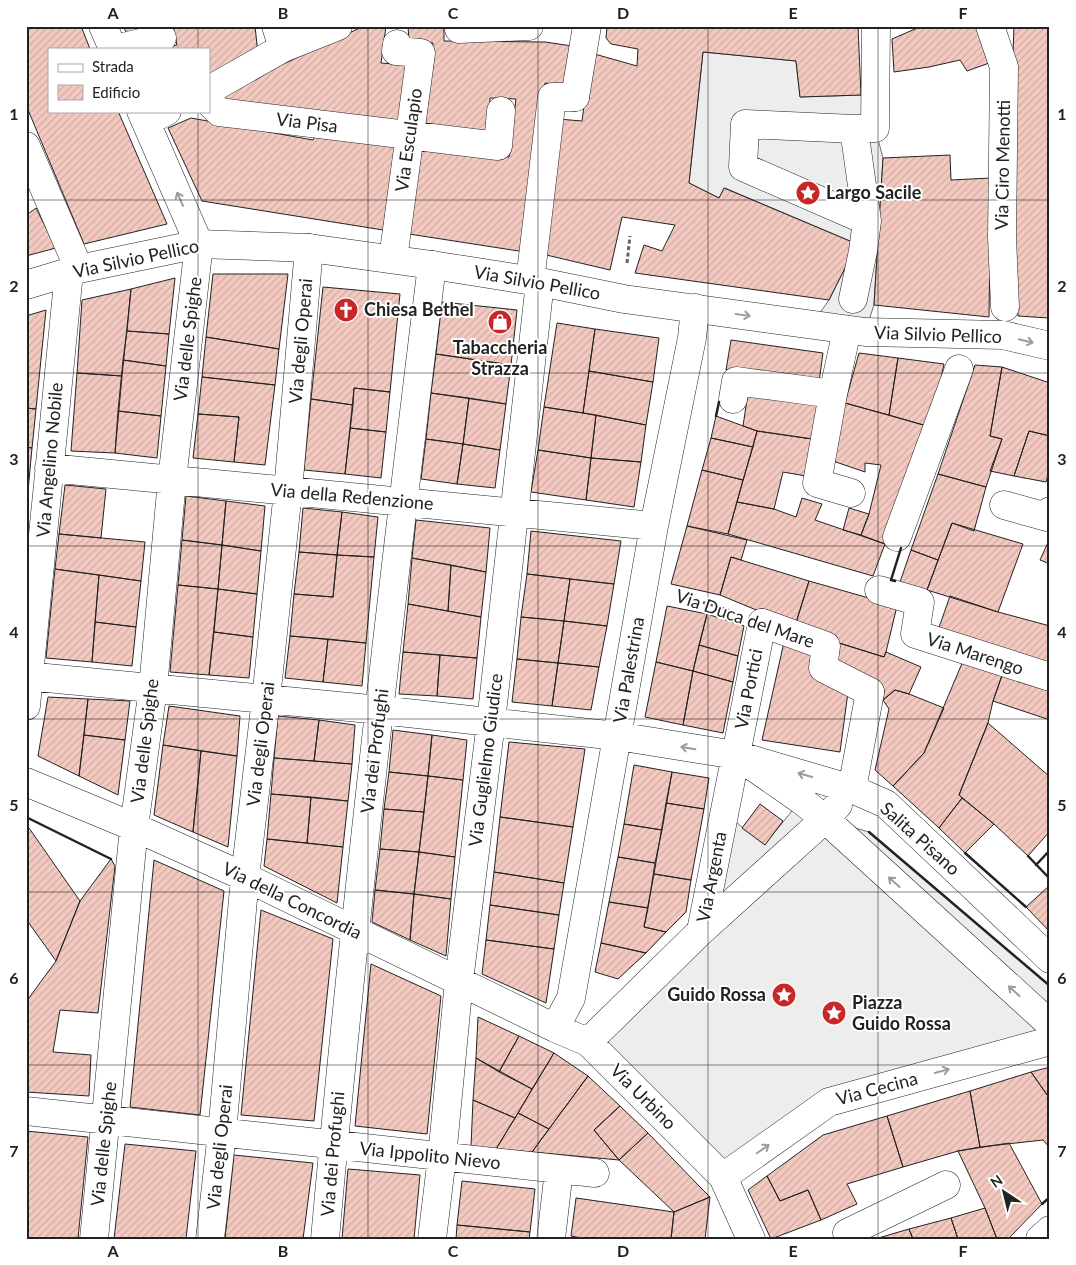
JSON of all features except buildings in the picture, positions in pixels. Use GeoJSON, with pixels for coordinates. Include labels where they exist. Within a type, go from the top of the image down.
{"type":"FeatureCollection","features":[{"type":"Feature","properties":{"kind":"street"},"geometry":{"type":"LineString","coordinates":[[103,26],[114,48]]}},
{"type":"Feature","properties":{"kind":"street"},"geometry":{"type":"LineString","coordinates":[[210,89],[280,37],[338,26]]}},
{"type":"Feature","properties":{"kind":"street"},"geometry":{"type":"LineString","coordinates":[[459,26],[460,29],[529,26]]}},
{"type":"Feature","properties":{"kind":"street","name":"Via Guglielmo Giudice"},"geometry":{"type":"LineString","coordinates":[[432,1239],[515,513],[552,97],[575,98],[587,26]]}},
{"type":"Feature","properties":{"kind":"street"},"geometry":{"type":"LineString","coordinates":[[853,299],[867,221],[865,129],[875,26]]}},
{"type":"Feature","properties":{"kind":"street","name":"Via Ciro Menotti"},"geometry":{"type":"LineString","coordinates":[[990,26],[1004,66],[1002,237],[1005,307]]}},
{"type":"Feature","properties":{"kind":"street"},"geometry":{"type":"LineString","coordinates":[[118,48],[162,38]]}},
{"type":"Feature","properties":{"kind":"street","name":"Via Esculapio"},"geometry":{"type":"LineString","coordinates":[[393,259],[421,53],[396,52],[397,44]]}},
{"type":"Feature","properties":{"kind":"street","name":"Via Pisa"},"geometry":{"type":"LineString","coordinates":[[210,103],[219,112],[498,146],[501,111]]}},
{"type":"Feature","properties":{"kind":"street"},"geometry":{"type":"LineString","coordinates":[[151,115],[199,244]]}},
{"type":"Feature","properties":{"kind":"street"},"geometry":{"type":"LineString","coordinates":[[865,129],[745,124],[743,167],[867,221]]}},
{"type":"Feature","properties":{"kind":"street"},"geometry":{"type":"LineString","coordinates":[[26,146],[74,271]]}},
{"type":"Feature","properties":{"kind":"street","name":"Via Silvio Pellico"},"geometry":{"type":"LineString","coordinates":[[26,285],[74,271],[199,244],[308,248],[535,281],[624,299],[847,330],[1003,335],[1050,346]]}},
{"type":"Feature","properties":{"kind":"street","name":"Via delle Spighe"},"geometry":{"type":"LineString","coordinates":[[94,1239],[134,827],[153,688],[172,480],[199,244]]}},
{"type":"Feature","properties":{"kind":"street","name":"Via degli Operai"},"geometry":{"type":"LineString","coordinates":[[210,1239],[222,1133],[244,877],[266,699],[288,491],[308,248]]}},
{"type":"Feature","properties":{"kind":"street","name":"Via dei Profughi"},"geometry":{"type":"LineString","coordinates":[[324,1239],[354,930],[432,265]]}},
{"type":"Feature","properties":{"kind":"street","name":"Via Angelino Nobile"},"geometry":{"type":"LineString","coordinates":[[26,706],[49,468],[74,271]]}},
{"type":"Feature","properties":{"kind":"street","name":"Via Palestrina"},"geometry":{"type":"LineString","coordinates":[[555,1028],[571,998],[654,526],[692,338],[695,308]]}},
{"type":"Feature","properties":{"kind":"street"},"geometry":{"type":"LineString","coordinates":[[847,330],[817,483],[851,493]]}},
{"type":"Feature","properties":{"kind":"street"},"geometry":{"type":"LineString","coordinates":[[897,537],[959,369]]}},
{"type":"Feature","properties":{"kind":"street"},"geometry":{"type":"LineString","coordinates":[[733,399],[736,381],[833,394]]}},
{"type":"Feature","properties":{"kind":"street","name":"Via della Redenzione"},"geometry":{"type":"LineString","coordinates":[[49,468],[654,526]]}},
{"type":"Feature","properties":{"kind":"street"},"geometry":{"type":"LineString","coordinates":[[1004,505],[1047,517],[1050,510]]}},
{"type":"Feature","properties":{"kind":"street","name":"Via Marengo"},"geometry":{"type":"LineString","coordinates":[[879,590],[920,602],[915,634],[1050,677]]}},
{"type":"Feature","properties":{"kind":"street","name":"Via Duca del Mare"},"geometry":{"type":"LineString","coordinates":[[762,623],[826,646],[823,668],[870,692],[852,789]]}},
{"type":"Feature","properties":{"kind":"street","name":"Via Portici"},"geometry":{"type":"LineString","coordinates":[[736,755],[762,623]]}},
{"type":"Feature","properties":{"kind":"street","name":"Salita Pisano"},"geometry":{"type":"LineString","coordinates":[[28,676],[380,710],[617,736],[736,755],[852,789],[886,804],[1050,959]]}},
{"type":"Feature","properties":{"kind":"street"},"geometry":{"type":"LineString","coordinates":[[736,755],[825,819],[1050,1024]]}},
{"type":"Feature","properties":{"kind":"street","name":"Via Argenta"},"geometry":{"type":"LineString","coordinates":[[588,1042],[702,931],[736,755]]}},
{"type":"Feature","properties":{"kind":"street","name":"Via della Concordia"},"geometry":{"type":"LineString","coordinates":[[26,782],[134,827],[244,877],[555,1028]]}},
{"type":"Feature","properties":{"kind":"street"},"geometry":{"type":"LineString","coordinates":[[702,931],[825,819],[852,789]]}},
{"type":"Feature","properties":{"kind":"street","name":"Via Urbino"},"geometry":{"type":"LineString","coordinates":[[555,1028],[588,1042],[723,1177]]}},
{"type":"Feature","properties":{"kind":"street","name":"Via Cecina"},"geometry":{"type":"LineString","coordinates":[[723,1177],[828,1102],[1050,1041]]}},
{"type":"Feature","properties":{"kind":"street","name":"Via Ippolito Nievo"},"geometry":{"type":"LineString","coordinates":[[26,1112],[595,1173]]}},
{"type":"Feature","properties":{"kind":"street"},"geometry":{"type":"LineString","coordinates":[[551,1239],[559,1170]]}},
{"type":"Feature","properties":{"kind":"street"},"geometry":{"type":"LineString","coordinates":[[723,1177],[750,1239]]}},
{"type":"Feature","properties":{"kind":"street"},"geometry":{"type":"LineString","coordinates":[[842,1237],[946,1185]]}},
{"type":"Feature","properties":{"kind":"street"},"geometry":{"type":"LineString","coordinates":[[1040,1239],[1050,1230]]}},
{"type":"Feature","properties":{"kind":"path","name":"Via Duca del Mare"},"geometry":{"type":"LineString","coordinates":[[643,586],[713,604],[762,623]]}},
{"type":"Feature","properties":{"kind":"shaded area","name":"Largo Sacile"},"geometry":{"type":"Polygon","coordinates":[[[703,52],[796,61],[800,97],[861,95],[875,128],[883,158],[874,305],[865,332],[812,324],[829,300],[857,244],[725,188],[719,198],[689,183],[703,52]]]}},
{"type":"Feature","properties":{"kind":"shaded area","name":"Piazza Guido Rossa"},"geometry":{"type":"Polygon","coordinates":[[[801,800],[825,819],[869,832],[1050,986],[1050,1041],[829,1102],[723,1177],[588,1042],[701,931],[725,812],[765,844],[801,800]]]}},
{"type":"Feature","properties":{"kind":"wall"},"geometry":{"type":"LineString","coordinates":[[716,416],[719,402]]}},
{"type":"Feature","properties":{"kind":"wall"},"geometry":{"type":"LineString","coordinates":[[895,581],[891,580],[901,548]]}},
{"type":"Feature","properties":{"kind":"wall"},"geometry":{"type":"LineString","coordinates":[[26,817],[111,859]]}},
{"type":"Feature","properties":{"kind":"wall"},"geometry":{"type":"LineString","coordinates":[[869,832],[1050,986]]}},
{"type":"Feature","properties":{"kind":"wall"},"geometry":{"type":"LineString","coordinates":[[1036,865],[1050,850]]}},
{"type":"Feature","properties":{"kind":"wall"},"geometry":{"type":"LineString","coordinates":[[965,853],[1026,907]]}},
{"type":"Feature","properties":{"kind":"wall"},"geometry":{"type":"LineString","coordinates":[[1028,856],[1050,879]]}},
{"type":"Feature","properties":{"kind":"wall"},"geometry":{"type":"LineString","coordinates":[[1042,1204],[1050,1197]]}},
{"type":"Feature","properties":{"kind":"place","name":"Largo Sacile"},"geometry":{"type":"Point","coordinates":[808,193]}},
{"type":"Feature","properties":{"kind":"place","name":"Chiesa Bethel"},"geometry":{"type":"Point","coordinates":[346,310]}},
{"type":"Feature","properties":{"kind":"place","name":"Tabaccheria Strazza"},"geometry":{"type":"Point","coordinates":[500,322]}},
{"type":"Feature","properties":{"kind":"place","name":"Guido Rossa"},"geometry":{"type":"Point","coordinates":[784,995]}},
{"type":"Feature","properties":{"kind":"place","name":"Piazza Guido Rossa"},"geometry":{"type":"Point","coordinates":[834,1013]}}]}
